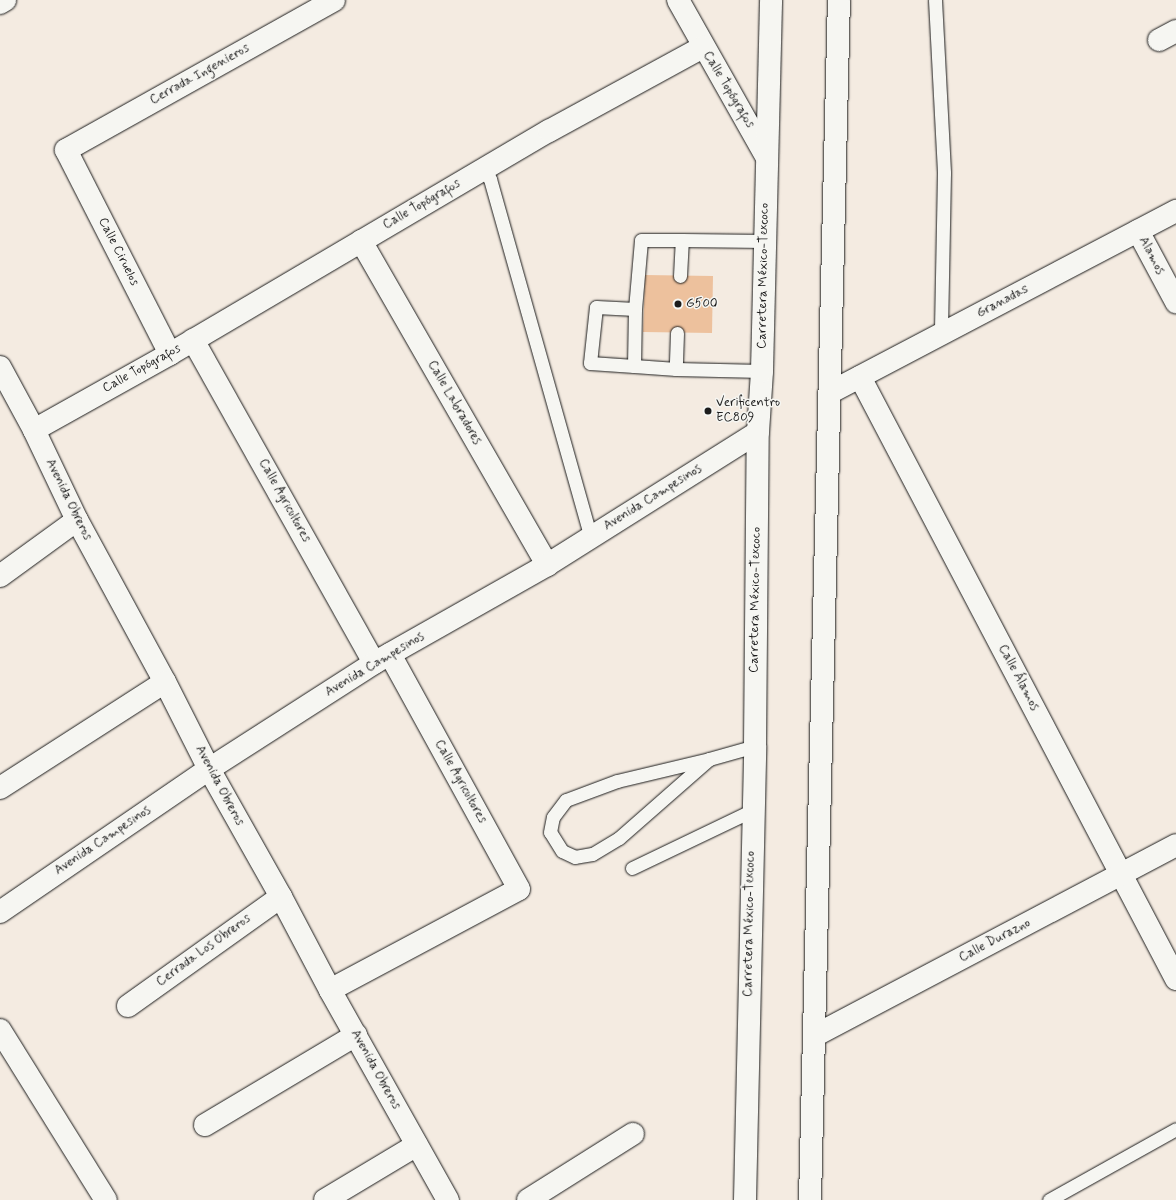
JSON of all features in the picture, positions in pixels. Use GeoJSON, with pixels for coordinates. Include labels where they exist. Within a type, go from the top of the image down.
{"type":"FeatureCollection","features":[{"type":"Feature","properties":{"kind":"main road"},"geometry":{"type":"LineString","coordinates":[[0,3],[5,0]]}},
{"type":"Feature","properties":{"kind":"main road","name":"Cerrada Ingenieros"},"geometry":{"type":"LineString","coordinates":[[66,150],[334,0]]}},
{"type":"Feature","properties":{"kind":"main road"},"geometry":{"type":"LineString","coordinates":[[678,0],[703,47]]}},
{"type":"Feature","properties":{"kind":"main road","name":"Carretera México-Texcoco"},"geometry":{"type":"LineString","coordinates":[[745,1200],[755,746],[758,432],[762,372],[766,156],[771,0]]}},
{"type":"Feature","properties":{"kind":"main road"},"geometry":{"type":"LineString","coordinates":[[810,1200],[831,392],[839,0]]}},
{"type":"Feature","properties":{"kind":"main road","name":"Calle Topógrafos"},"geometry":{"type":"LineString","coordinates":[[34,430],[170,354],[556,127],[703,47],[766,156]]}},
{"type":"Feature","properties":{"kind":"main road","name":"Calle Ciruelos"},"geometry":{"type":"LineString","coordinates":[[66,150],[170,354]]}},
{"type":"Feature","properties":{"kind":"main road","name":"Granadas"},"geometry":{"type":"LineString","coordinates":[[831,392],[1176,212]]}},
{"type":"Feature","properties":{"kind":"main road","name":"Alamos"},"geometry":{"type":"LineString","coordinates":[[1138,231],[1176,302]]}},
{"type":"Feature","properties":{"kind":"main road","name":"Calle Labradores"},"geometry":{"type":"LineString","coordinates":[[362,241],[547,565]]}},
{"type":"Feature","properties":{"kind":"main road","name":"Calle Agricultores"},"geometry":{"type":"LineString","coordinates":[[193,340],[519,889],[330,990]]}},
{"type":"Feature","properties":{"kind":"main road","name":"Avenida Obreros"},"geometry":{"type":"LineString","coordinates":[[0,368],[34,430],[77,520],[165,682],[209,769],[281,897],[330,990],[448,1200]]}},
{"type":"Feature","properties":{"kind":"main road","name":"Calle Álamos"},"geometry":{"type":"LineString","coordinates":[[860,377],[1176,979]]}},
{"type":"Feature","properties":{"kind":"main road","name":"Avenida Campesinos"},"geometry":{"type":"LineString","coordinates":[[0,912],[209,769],[382,658],[547,565],[758,432]]}},
{"type":"Feature","properties":{"kind":"main road"},"geometry":{"type":"LineString","coordinates":[[0,576],[77,520]]}},
{"type":"Feature","properties":{"kind":"main road"},"geometry":{"type":"LineString","coordinates":[[0,788],[165,682]]}},
{"type":"Feature","properties":{"kind":"main road","name":"Calle Durazno"},"geometry":{"type":"LineString","coordinates":[[814,1036],[1176,845]]}},
{"type":"Feature","properties":{"kind":"main road","name":"Cerrada Los Obreros"},"geometry":{"type":"LineString","coordinates":[[128,1006],[281,897]]}},
{"type":"Feature","properties":{"kind":"main road"},"geometry":{"type":"LineString","coordinates":[[0,1030],[106,1200]]}},
{"type":"Feature","properties":{"kind":"main road"},"geometry":{"type":"LineString","coordinates":[[205,1125],[356,1035]]}},
{"type":"Feature","properties":{"kind":"main road"},"geometry":{"type":"LineString","coordinates":[[528,1200],[633,1134]]}},
{"type":"Feature","properties":{"kind":"main road"},"geometry":{"type":"LineString","coordinates":[[325,1200],[417,1145]]}},
{"type":"Feature","properties":{"kind":"lane"},"geometry":{"type":"LineString","coordinates":[[935,0],[944,173],[941,334]]}},
{"type":"Feature","properties":{"kind":"lane"},"geometry":{"type":"LineString","coordinates":[[484,169],[490,179],[591,538]]}},
{"type":"Feature","properties":{"kind":"lane"},"geometry":{"type":"LineString","coordinates":[[634,366],[635,309],[641,240],[765,241]]}},
{"type":"Feature","properties":{"kind":"lane"},"geometry":{"type":"LineString","coordinates":[[680,276],[682,240]]}},
{"type":"Feature","properties":{"kind":"lane"},"geometry":{"type":"LineString","coordinates":[[635,309],[596,307],[590,363],[676,369],[762,372]]}},
{"type":"Feature","properties":{"kind":"lane"},"geometry":{"type":"LineString","coordinates":[[676,369],[677,332]]}},
{"type":"Feature","properties":{"kind":"lane"},"geometry":{"type":"LineString","coordinates":[[709,759],[619,838],[592,854],[575,857],[562,852],[550,832],[553,817],[566,800],[617,782],[755,746]]}},
{"type":"Feature","properties":{"kind":"lane"},"geometry":{"type":"LineString","coordinates":[[632,868],[753,810]]}},
{"type":"Feature","properties":{"kind":"lane"},"geometry":{"type":"LineString","coordinates":[[1049,1200],[1176,1130]]}},
{"type":"Feature","properties":{"kind":"building","name":"G500"},"geometry":{"type":"Polygon","coordinates":[[[645,275],[713,276],[712,333],[643,332],[645,275]]]}},
{"type":"Feature","properties":{"kind":"place","name":"G500"},"geometry":{"type":"Point","coordinates":[678,304]}},
{"type":"Feature","properties":{"kind":"place","name":"Verificentro EC809"},"geometry":{"type":"Point","coordinates":[708,411]}}]}
